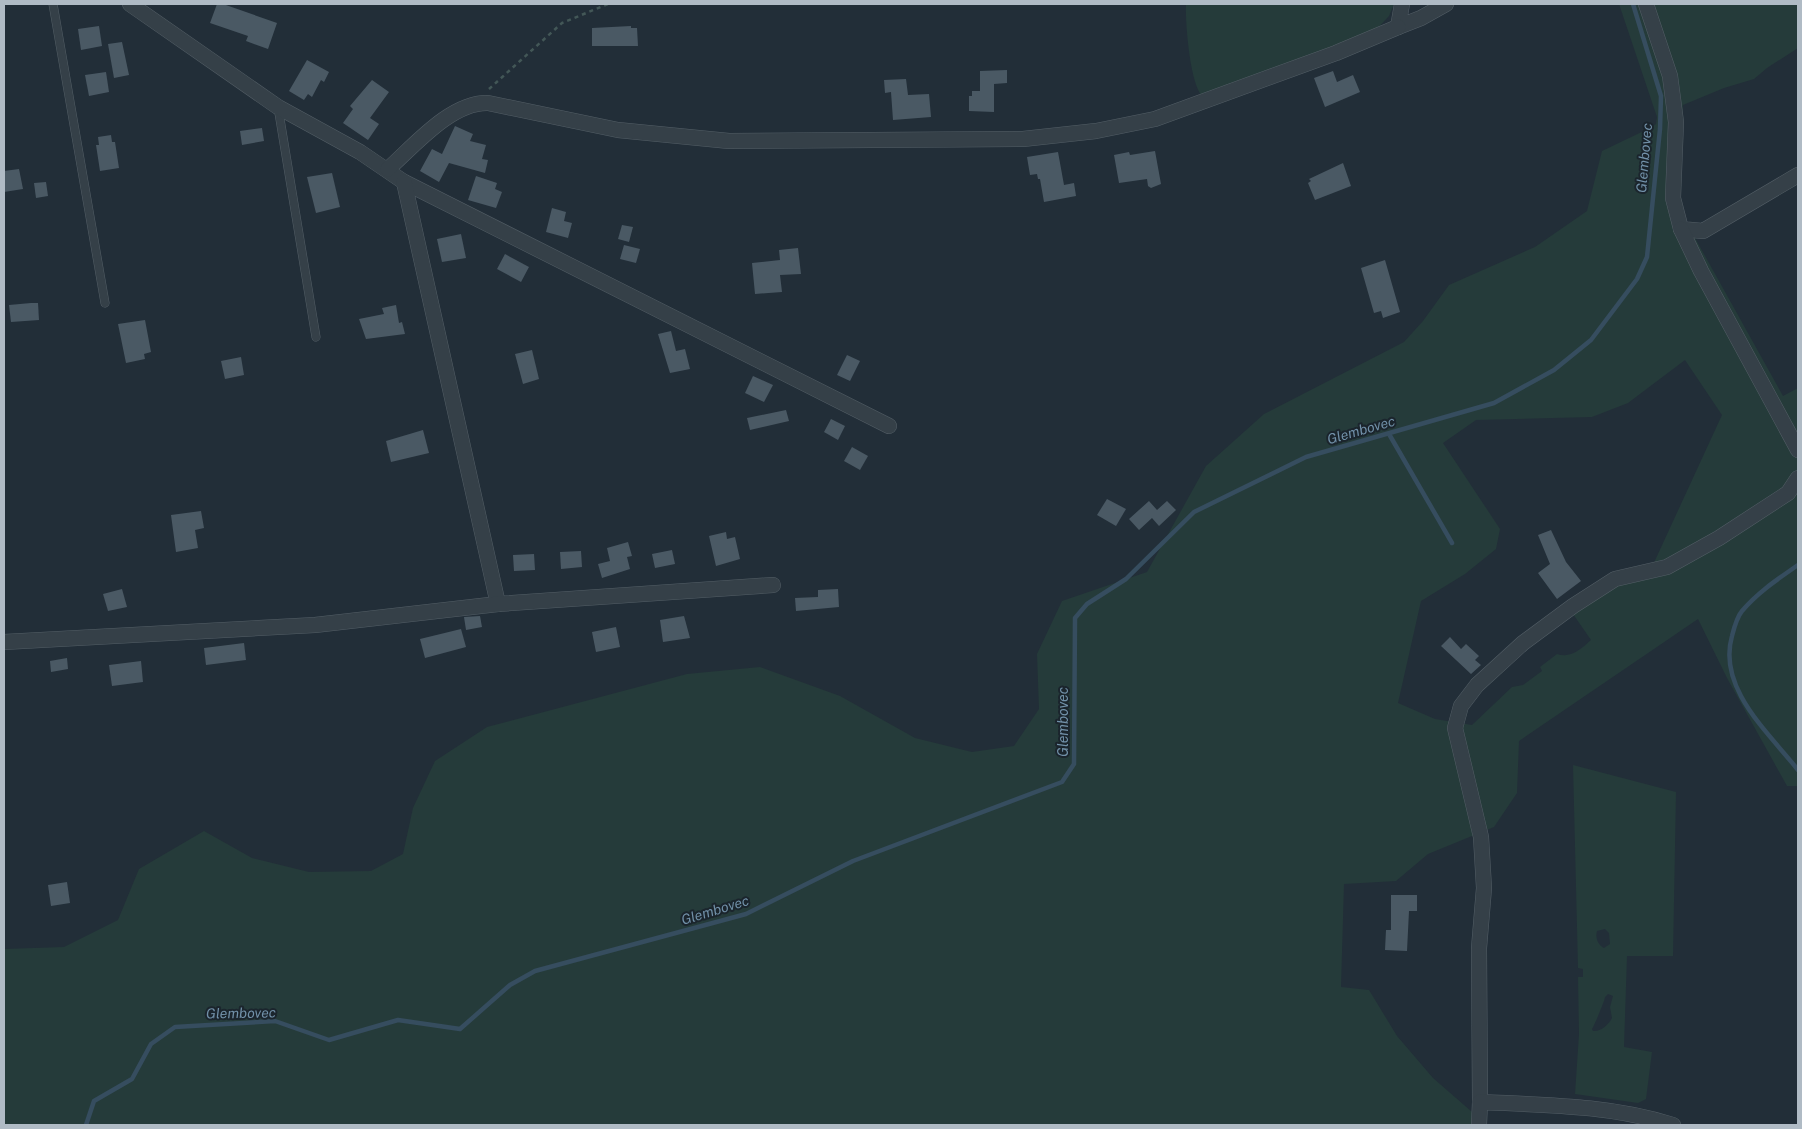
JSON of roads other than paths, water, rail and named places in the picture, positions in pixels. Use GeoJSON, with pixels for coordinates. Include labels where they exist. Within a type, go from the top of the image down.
{"type":"FeatureCollection","features":[{"type":"Feature","properties":{"kind":"street"},"geometry":{"type":"LineString","coordinates":[[130,4],[278,107],[388,169],[404,182],[888,426]]}},
{"type":"Feature","properties":{"kind":"street"},"geometry":{"type":"LineString","coordinates":[[1398,27],[1402,4]]}},
{"type":"Feature","properties":{"kind":"street"},"geometry":{"type":"LineString","coordinates":[[388,169],[455,111],[477,103],[488,103],[618,130],[729,142],[1023,139],[1096,131],[1155,119],[1336,53],[1421,18],[1446,4]]}},
{"type":"Feature","properties":{"kind":"street"},"geometry":{"type":"LineString","coordinates":[[1646,4],[1670,76],[1676,122],[1673,198],[1681,229],[1701,271],[1798,450]]}},
{"type":"Feature","properties":{"kind":"street"},"geometry":{"type":"LineString","coordinates":[[1681,229],[1703,231],[1798,175]]}},
{"type":"Feature","properties":{"kind":"street"},"geometry":{"type":"LineString","coordinates":[[404,182],[498,604]]}},
{"type":"Feature","properties":{"kind":"street"},"geometry":{"type":"LineString","coordinates":[[1479,1125],[1479,948],[1484,888],[1481,837],[1455,728],[1461,706],[1478,685],[1522,643],[1573,606],[1615,579],[1667,567],[1719,538],[1788,493],[1798,478]]}},
{"type":"Feature","properties":{"kind":"street"},"geometry":{"type":"LineString","coordinates":[[4,642],[315,625],[498,604],[773,585]]}},
{"type":"Feature","properties":{"kind":"street"},"geometry":{"type":"LineString","coordinates":[[1480,1102],[1573,1106],[1653,1119],[1673,1125]]}},
{"type":"Feature","properties":{"kind":"lane"},"geometry":{"type":"LineString","coordinates":[[53,4],[105,303]]}},
{"type":"Feature","properties":{"kind":"lane"},"geometry":{"type":"LineString","coordinates":[[278,107],[316,336]]}},
{"type":"Feature","properties":{"kind":"waterway","name":"Glembovec"},"geometry":{"type":"LineString","coordinates":[[86,1125],[94,1101],[132,1079],[151,1044],[175,1027],[275,1021],[329,1040],[398,1020],[460,1029],[510,985],[535,971],[746,914],[853,861],[1062,782],[1074,764],[1075,618],[1087,604],[1126,579],[1194,512],[1306,457],[1494,403],[1554,370],[1591,340],[1637,279],[1647,257],[1660,129],[1661,96],[1633,4]]}},
{"type":"Feature","properties":{"kind":"waterway"},"geometry":{"type":"LineString","coordinates":[[1389,434],[1452,543]]}},
{"type":"Feature","properties":{"kind":"waterway"},"geometry":{"type":"LineString","coordinates":[[1798,565],[1761,592],[1742,611],[1737,619],[1729,655],[1732,674],[1748,709],[1798,770]]}}]}
